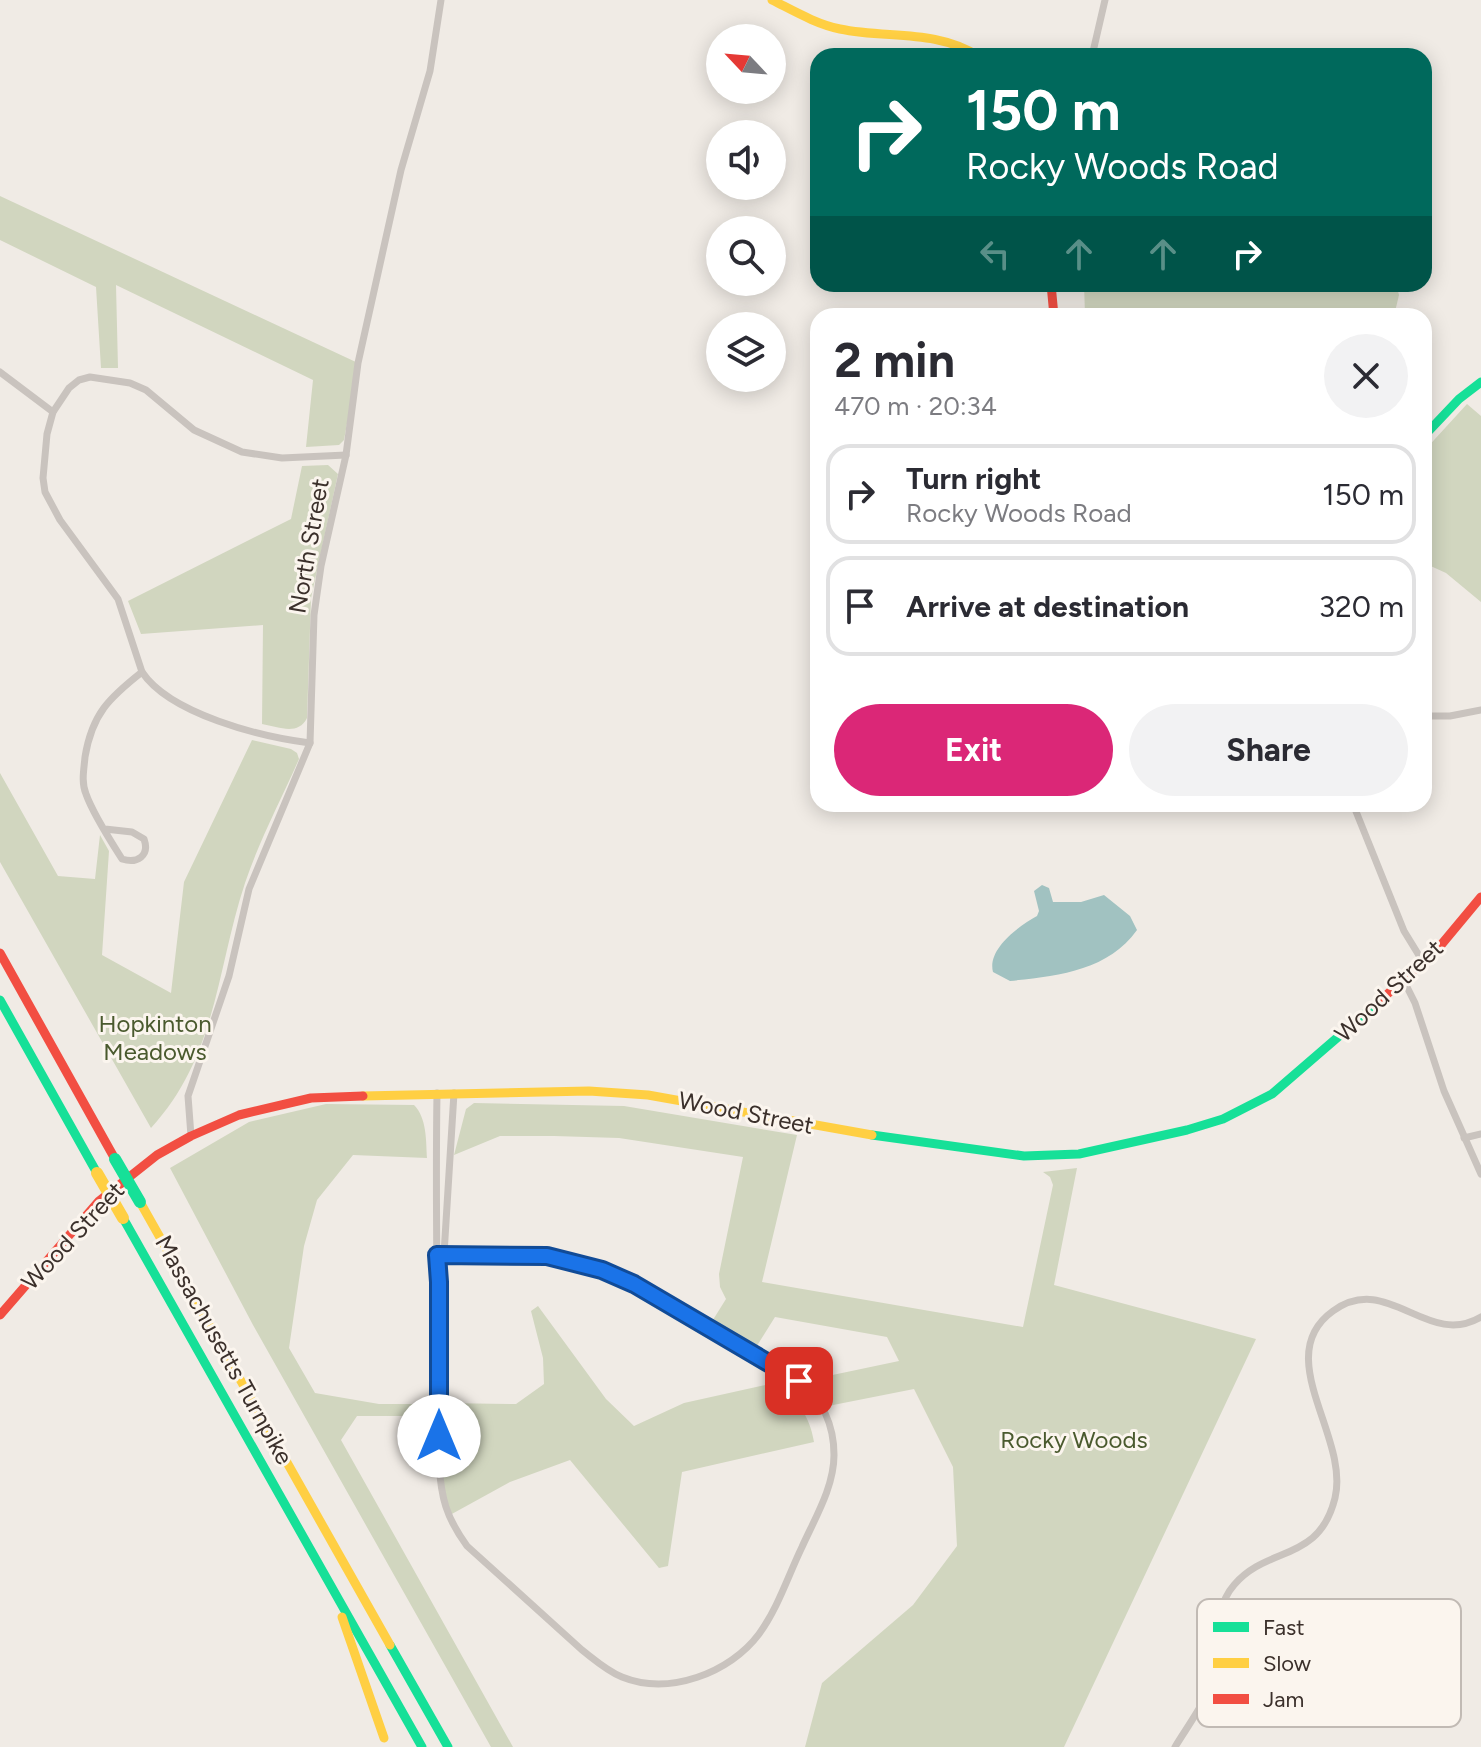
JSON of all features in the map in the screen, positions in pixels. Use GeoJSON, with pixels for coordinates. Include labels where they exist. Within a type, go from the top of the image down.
{"type":"FeatureCollection","features":[{"type":"Feature","properties":{"kind":"main road"},"geometry":{"type":"LineString","coordinates":[[772,0],[838,29],[866,34],[946,38],[964,48]]}},
{"type":"Feature","properties":{"kind":"main road"},"geometry":{"type":"LineString","coordinates":[[1432,428],[1459,399],[1481,382]]}},
{"type":"Feature","properties":{"kind":"main road","name":"Wood Street"},"geometry":{"type":"LineString","coordinates":[[0,1315],[99,1201],[157,1155],[239,1115],[293,1101],[348,1095],[437,1093],[589,1091],[648,1095],[842,1131],[1024,1156],[1061,1156],[1187,1130],[1223,1119],[1256,1104],[1297,1073],[1404,981],[1481,897]]}},
{"type":"Feature","properties":{"kind":"main road","name":"Massachusetts Turnpike"},"geometry":{"type":"LineString","coordinates":[[0,953],[448,1747]]}},
{"type":"Feature","properties":{"kind":"main road","name":"Massachusetts Turnpike"},"geometry":{"type":"LineString","coordinates":[[0,1000],[422,1747]]}},
{"type":"Feature","properties":{"kind":"main road"},"geometry":{"type":"LineString","coordinates":[[334,1591],[384,1738]]}},
{"type":"Feature","properties":{"kind":"street","name":"North Street"},"geometry":{"type":"LineString","coordinates":[[191,1136],[188,1096],[229,976],[249,889],[310,743],[314,615],[321,566],[346,455],[358,363],[401,170],[430,71],[441,0]]}},
{"type":"Feature","properties":{"kind":"street"},"geometry":{"type":"LineString","coordinates":[[1094,48],[1105,0]]}},
{"type":"Feature","properties":{"kind":"street"},"geometry":{"type":"LineString","coordinates":[[0,372],[53,412]]}},
{"type":"Feature","properties":{"kind":"street"},"geometry":{"type":"LineString","coordinates":[[310,743],[259,735],[231,726],[162,694],[149,683],[142,672],[118,599],[49,504],[43,478],[47,434],[53,412],[69,388],[79,380],[90,377],[110,379],[146,390],[194,430],[242,452],[282,458],[346,455]]}},
{"type":"Feature","properties":{"kind":"street"},"geometry":{"type":"LineString","coordinates":[[105,829],[132,832],[144,839],[145,852],[140,860],[132,863],[122,859],[105,829],[85,793],[83,774],[89,735],[98,715],[111,697],[142,672]]}},
{"type":"Feature","properties":{"kind":"street"},"geometry":{"type":"LineString","coordinates":[[1432,716],[1481,710]]}},
{"type":"Feature","properties":{"kind":"street"},"geometry":{"type":"LineString","coordinates":[[1356,812],[1404,931],[1423,962]]}},
{"type":"Feature","properties":{"kind":"street"},"geometry":{"type":"LineString","coordinates":[[1404,981],[1415,1003],[1431,1056],[1481,1174]]}},
{"type":"Feature","properties":{"kind":"street"},"geometry":{"type":"LineString","coordinates":[[437,1093],[434,1236],[440,1254]]}},
{"type":"Feature","properties":{"kind":"street"},"geometry":{"type":"LineString","coordinates":[[440,1254],[547,1256],[602,1270],[679,1310],[814,1393],[823,1407],[830,1431],[833,1472],[772,1613],[747,1648],[731,1662],[707,1674],[669,1682],[650,1683],[624,1678],[600,1665],[582,1650],[467,1546],[452,1525],[440,1487],[439,1282],[440,1254],[454,1093]]}},
{"type":"Feature","properties":{"kind":"street"},"geometry":{"type":"LineString","coordinates":[[1464,1138],[1481,1134]]}},
{"type":"Feature","properties":{"kind":"street"},"geometry":{"type":"LineString","coordinates":[[1225,1599],[1247,1572],[1307,1543],[1324,1525],[1332,1508],[1338,1484],[1336,1460],[1308,1359],[1309,1341],[1326,1316],[1341,1305],[1364,1299],[1389,1302],[1439,1324],[1463,1325],[1481,1317]]}},
{"type":"Feature","properties":{"kind":"street"},"geometry":{"type":"LineString","coordinates":[[1175,1747],[1197,1708]]}},
{"type":"Feature","properties":{"kind":"green space"},"geometry":{"type":"Polygon","coordinates":[[[0,196],[358,363],[344,440],[339,445],[306,447],[313,380],[116,285],[118,368],[101,368],[96,287],[0,240],[0,196]]]}},
{"type":"Feature","properties":{"kind":"green space"},"geometry":{"type":"Polygon","coordinates":[[[1084,292],[1398,292],[1399,295],[1396,308],[1085,308],[1084,292]]]}},
{"type":"Feature","properties":{"kind":"green space"},"geometry":{"type":"Polygon","coordinates":[[[1467,404],[1481,416],[1481,602],[1446,573],[1432,567],[1432,442],[1467,404]]]}},
{"type":"Feature","properties":{"kind":"green space"},"geometry":{"type":"Polygon","coordinates":[[[328,465],[338,474],[311,598],[307,718],[293,729],[262,724],[263,625],[141,634],[128,601],[291,519],[302,466],[328,465]]]}},
{"type":"Feature","properties":{"kind":"green space","name":"Hopkinton Meadows"},"geometry":{"type":"Polygon","coordinates":[[[252,740],[291,749],[299,759],[245,883],[202,1042],[173,1100],[151,1128],[0,862],[0,773],[58,876],[95,879],[100,835],[109,851],[102,955],[171,993],[184,882],[252,740]]]}},
{"type":"Feature","properties":{"kind":"green space","name":"Rocky Woods"},"geometry":{"type":"Polygon","coordinates":[[[474,1103],[624,1106],[797,1135],[762,1282],[1023,1327],[1053,1185],[1050,1177],[1043,1172],[1077,1168],[1054,1285],[1256,1339],[1064,1747],[805,1747],[822,1683],[913,1605],[957,1546],[953,1467],[914,1389],[823,1407],[804,1381],[899,1361],[887,1337],[775,1317],[755,1349],[711,1323],[726,1299],[720,1287],[719,1274],[743,1157],[619,1138],[554,1136],[500,1136],[454,1155],[466,1109],[474,1103]]]}},
{"type":"Feature","properties":{"kind":"green space"},"geometry":{"type":"Polygon","coordinates":[[[326,1104],[414,1105],[424,1123],[427,1158],[353,1155],[317,1200],[304,1246],[289,1348],[315,1393],[379,1404],[423,1404],[423,1416],[357,1416],[341,1440],[513,1747],[491,1747],[253,1325],[170,1168],[249,1122],[326,1104]]]}},
{"type":"Feature","properties":{"kind":"green space"},"geometry":{"type":"Polygon","coordinates":[[[538,1306],[606,1399],[634,1426],[684,1403],[774,1383],[801,1408],[814,1442],[682,1472],[668,1566],[659,1568],[570,1460],[510,1482],[450,1515],[443,1497],[441,1403],[516,1404],[544,1384],[543,1358],[531,1311],[538,1306]]]}},
{"type":"Feature","properties":{"kind":"water"},"geometry":{"type":"Polygon","coordinates":[[[1042,885],[1049,888],[1053,902],[1081,902],[1104,895],[1130,916],[1137,930],[1112,955],[1096,963],[1046,977],[1010,981],[993,972],[992,963],[1006,939],[1037,916],[1039,911],[1034,891],[1042,885]]]}},
{"type":"Feature","properties":{"kind":"traffic: fast"},"geometry":{"type":"LineString","coordinates":[[1432,428],[1459,399],[1481,382]]}},
{"type":"Feature","properties":{"kind":"traffic: fast"},"geometry":{"type":"LineString","coordinates":[[872,1135],[1024,1156],[1079,1154],[1187,1130],[1223,1119],[1272,1094],[1382,999]]}},
{"type":"Feature","properties":{"kind":"traffic: fast"},"geometry":{"type":"LineString","coordinates":[[0,1000],[97,1173]]}},
{"type":"Feature","properties":{"kind":"traffic: fast"},"geometry":{"type":"LineString","coordinates":[[115,1159],[140,1202]]}},
{"type":"Feature","properties":{"kind":"traffic: fast"},"geometry":{"type":"LineString","coordinates":[[123,1218],[422,1747]]}},
{"type":"Feature","properties":{"kind":"traffic: fast"},"geometry":{"type":"LineString","coordinates":[[390,1645],[448,1747]]}},
{"type":"Feature","properties":{"kind":"traffic: slow"},"geometry":{"type":"LineString","coordinates":[[772,0],[831,27],[928,38],[964,48]]}},
{"type":"Feature","properties":{"kind":"traffic: slow"},"geometry":{"type":"LineString","coordinates":[[363,1096],[589,1091],[648,1095],[872,1135]]}},
{"type":"Feature","properties":{"kind":"traffic: slow"},"geometry":{"type":"LineString","coordinates":[[97,1173],[123,1218]]}},
{"type":"Feature","properties":{"kind":"traffic: slow"},"geometry":{"type":"LineString","coordinates":[[140,1202],[390,1645]]}},
{"type":"Feature","properties":{"kind":"traffic: slow"},"geometry":{"type":"LineString","coordinates":[[342,1617],[384,1738]]}},
{"type":"Feature","properties":{"kind":"traffic: jam"},"geometry":{"type":"LineString","coordinates":[[1052,292],[1053,308]]}},
{"type":"Feature","properties":{"kind":"traffic: jam"},"geometry":{"type":"LineString","coordinates":[[1382,999],[1441,945],[1481,897]]}},
{"type":"Feature","properties":{"kind":"traffic: jam"},"geometry":{"type":"LineString","coordinates":[[0,953],[115,1159]]}},
{"type":"Feature","properties":{"kind":"traffic: jam"},"geometry":{"type":"LineString","coordinates":[[0,1315],[99,1201],[157,1155],[239,1115],[311,1098],[363,1096]]}},
{"type":"Feature","properties":{"kind":"route"},"geometry":{"type":"LineString","coordinates":[[439,1436],[437,1255],[547,1256],[602,1270],[634,1284],[799,1381]]}}]}
